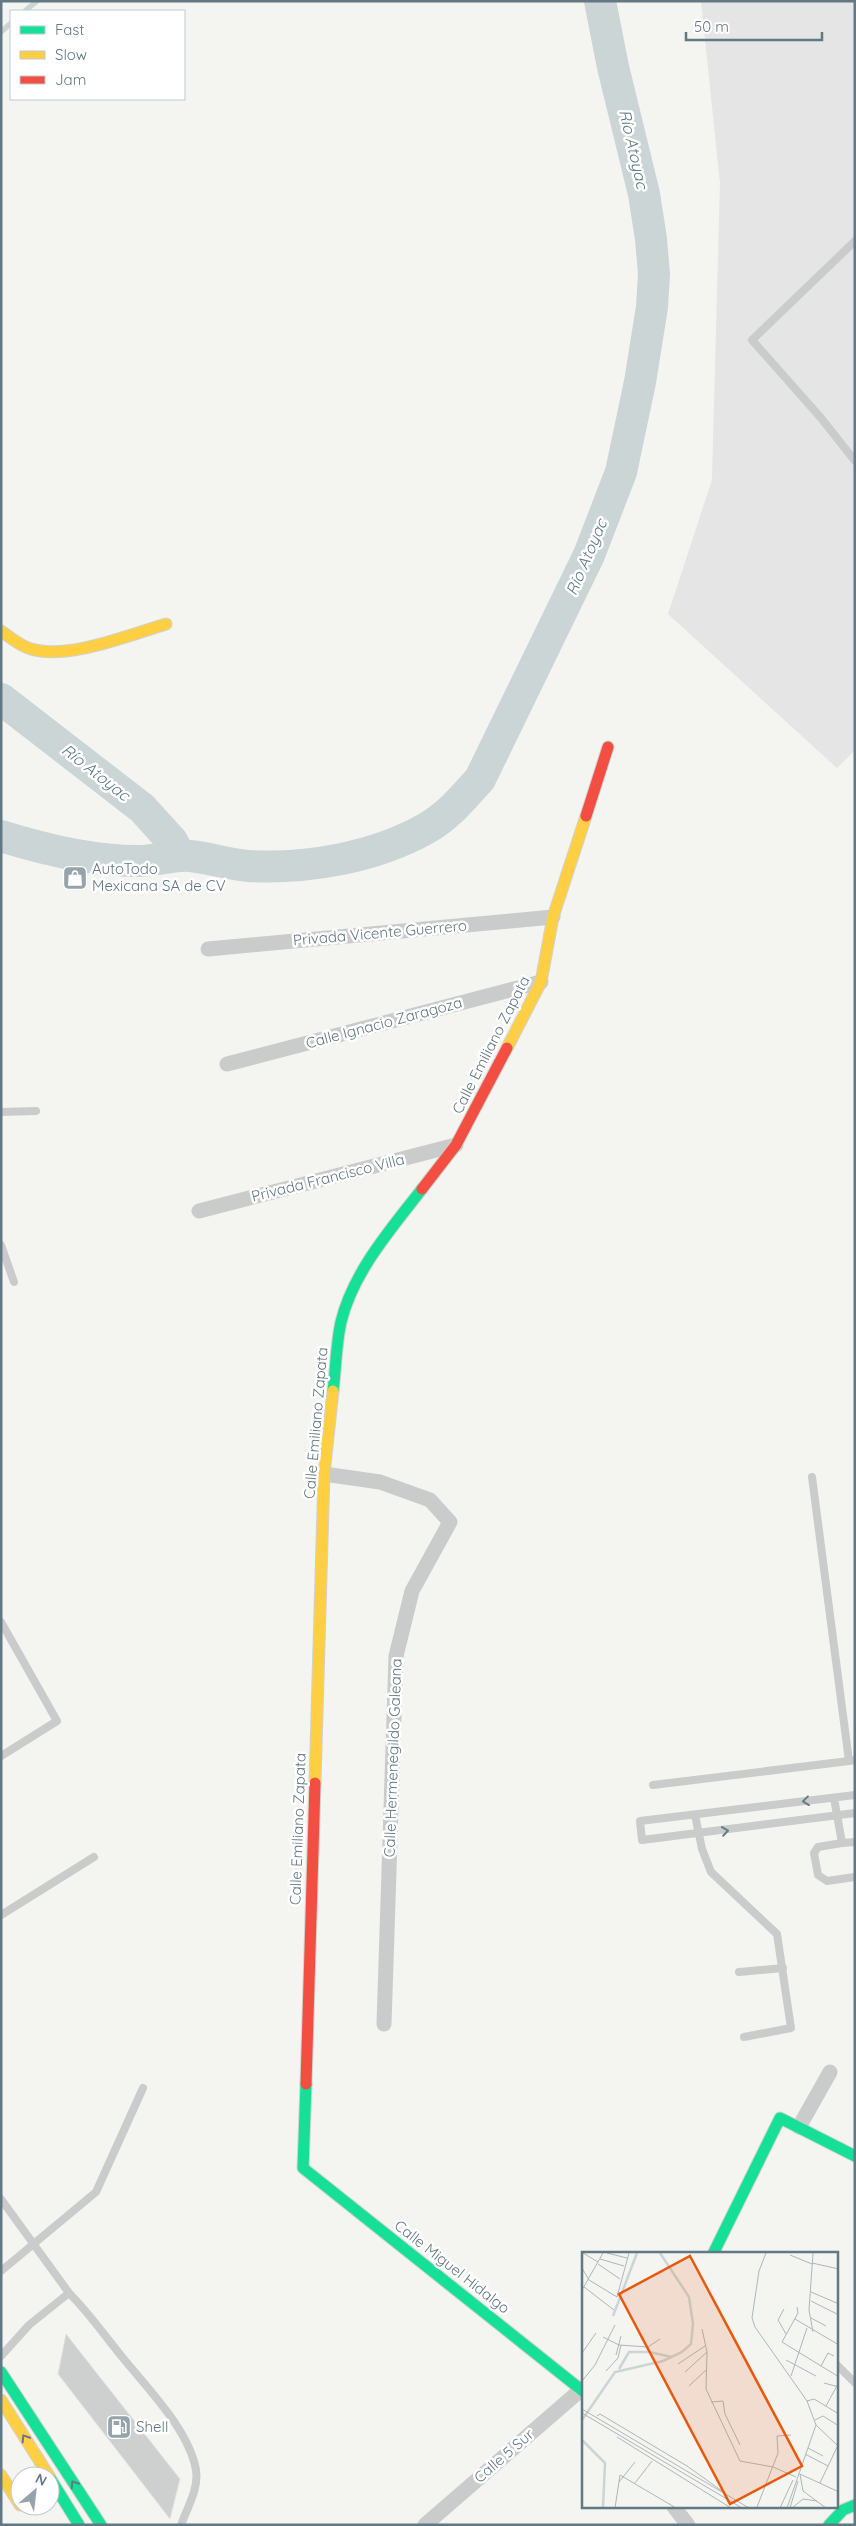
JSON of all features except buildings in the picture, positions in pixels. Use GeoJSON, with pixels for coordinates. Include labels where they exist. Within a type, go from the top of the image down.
{"type":"FeatureCollection","features":[{"type":"Feature","properties":{"kind":"main road"},"geometry":{"type":"LineString","coordinates":[[1,631],[31,648],[52,652],[72,649],[166,624]]}},
{"type":"Feature","properties":{"kind":"main road","name":"Calle Emiliano Zapata"},"geometry":{"type":"LineString","coordinates":[[303,2168],[324,1474],[341,1324],[350,1296],[381,1242],[456,1145],[541,982],[553,917],[608,747]]}},
{"type":"Feature","properties":{"kind":"main road"},"geometry":{"type":"LineString","coordinates":[[714,2252],[780,2118],[855,2156]]}},
{"type":"Feature","properties":{"kind":"main road","name":"Calle Miguel Hidalgo"},"geometry":{"type":"LineString","coordinates":[[303,2168],[582,2388]]}},
{"type":"Feature","properties":{"kind":"main road"},"geometry":{"type":"LineString","coordinates":[[1,2372],[101,2525]]}},
{"type":"Feature","properties":{"kind":"main road"},"geometry":{"type":"LineString","coordinates":[[1,2400],[42,2466]]}},
{"type":"Feature","properties":{"kind":"main road"},"geometry":{"type":"LineString","coordinates":[[1,2475],[10,2489]]}},
{"type":"Feature","properties":{"kind":"main road"},"geometry":{"type":"LineString","coordinates":[[60,2495],[79,2525]]}},
{"type":"Feature","properties":{"kind":"main road"},"geometry":{"type":"LineString","coordinates":[[829,2525],[844,2510],[855,2505]]}},
{"type":"Feature","properties":{"kind":"street","name":"Privada Vicente Guerrero"},"geometry":{"type":"LineString","coordinates":[[208,949],[553,917]]}},
{"type":"Feature","properties":{"kind":"street","name":"Calle Ignacio Zaragoza"},"geometry":{"type":"LineString","coordinates":[[227,1064],[541,982]]}},
{"type":"Feature","properties":{"kind":"street","name":"Privada Francisco Villa"},"geometry":{"type":"LineString","coordinates":[[199,1211],[456,1145]]}},
{"type":"Feature","properties":{"kind":"street","name":"Calle Hermenegildo Galeana"},"geometry":{"type":"LineString","coordinates":[[324,1474],[380,1482],[430,1500],[450,1522],[412,1590],[396,1656],[384,2024]]}},
{"type":"Feature","properties":{"kind":"street"},"geometry":{"type":"LineString","coordinates":[[799,2127],[830,2072]]}},
{"type":"Feature","properties":{"kind":"street","name":"Calle 5 Sur"},"geometry":{"type":"LineString","coordinates":[[425,2525],[582,2390]]}},
{"type":"Feature","properties":{"kind":"street"},"geometry":{"type":"LineString","coordinates":[[675,2508],[688,2525]]}},
{"type":"Feature","properties":{"kind":"lane"},"geometry":{"type":"LineString","coordinates":[[855,241],[752,340],[821,418],[855,461]]}},
{"type":"Feature","properties":{"kind":"lane"},"geometry":{"type":"LineString","coordinates":[[1,1112],[36,1111]]}},
{"type":"Feature","properties":{"kind":"lane"},"geometry":{"type":"LineString","coordinates":[[1,1245],[14,1282]]}},
{"type":"Feature","properties":{"kind":"lane"},"geometry":{"type":"LineString","coordinates":[[653,1785],[852,1761],[812,1477]]}},
{"type":"Feature","properties":{"kind":"lane"},"geometry":{"type":"LineString","coordinates":[[1,1622],[58,1721],[1,1756]]}},
{"type":"Feature","properties":{"kind":"lane"},"geometry":{"type":"LineString","coordinates":[[855,1796],[640,1821],[642,1840],[699,1835],[855,1814]]}},
{"type":"Feature","properties":{"kind":"lane"},"geometry":{"type":"LineString","coordinates":[[834,1798],[842,1843]]}},
{"type":"Feature","properties":{"kind":"lane"},"geometry":{"type":"LineString","coordinates":[[695,1815],[699,1835],[711,1872],[777,1934],[791,2028],[744,2037]]}},
{"type":"Feature","properties":{"kind":"lane"},"geometry":{"type":"LineString","coordinates":[[855,1842],[818,1847],[814,1852],[818,1875],[827,1881],[855,1877]]}},
{"type":"Feature","properties":{"kind":"lane"},"geometry":{"type":"LineString","coordinates":[[1,1915],[94,1858]]}},
{"type":"Feature","properties":{"kind":"lane"},"geometry":{"type":"LineString","coordinates":[[739,1972],[783,1968]]}},
{"type":"Feature","properties":{"kind":"lane"},"geometry":{"type":"LineString","coordinates":[[1,2271],[96,2192],[143,2088]]}},
{"type":"Feature","properties":{"kind":"lane"},"geometry":{"type":"LineString","coordinates":[[1,2200],[69,2293],[87,2312],[145,2384],[187,2444],[196,2472],[196,2485],[180,2525]]}},
{"type":"Feature","properties":{"kind":"lane"},"geometry":{"type":"LineString","coordinates":[[1,2356],[29,2325],[69,2293]]}},
{"type":"Feature","properties":{"kind":"lane"},"geometry":{"type":"LineString","coordinates":[[838,2366],[855,2383]]}},
{"type":"Feature","properties":{"kind":"shaded area"},"geometry":{"type":"Polygon","coordinates":[[[701,1],[855,1],[855,750],[837,768],[668,614],[712,480],[720,183],[701,1]]]}},
{"type":"Feature","properties":{"kind":"waterway"},"geometry":{"type":"LineString","coordinates":[[26,10],[37,1]]}},
{"type":"Feature","properties":{"kind":"waterway","name":"Río Atoyac"},"geometry":{"type":"LineString","coordinates":[[1,836],[53,850],[125,861],[187,856],[248,866],[293,866],[363,854],[407,838],[427,828],[449,812],[480,779],[589,555],[621,472],[640,382],[652,307],[654,274],[644,194],[613,67],[600,1]]}},
{"type":"Feature","properties":{"kind":"waterway"},"geometry":{"type":"LineString","coordinates":[[1,32],[10,24]]}},
{"type":"Feature","properties":{"kind":"waterway","name":"Río Atoyac"},"geometry":{"type":"LineString","coordinates":[[1,699],[142,808],[172,841],[180,856]]}},
{"type":"Feature","properties":{"kind":"traffic: fast"},"geometry":{"type":"LineString","coordinates":[[333,1391],[341,1322],[354,1286],[374,1252],[422,1189]]}},
{"type":"Feature","properties":{"kind":"traffic: fast"},"geometry":{"type":"LineString","coordinates":[[306,2084],[303,2168],[582,2390]]}},
{"type":"Feature","properties":{"kind":"traffic: fast"},"geometry":{"type":"LineString","coordinates":[[714,2252],[780,2118],[855,2156]]}},
{"type":"Feature","properties":{"kind":"traffic: fast"},"geometry":{"type":"LineString","coordinates":[[1,2372],[101,2525]]}},
{"type":"Feature","properties":{"kind":"traffic: fast"},"geometry":{"type":"LineString","coordinates":[[60,2494],[79,2525]]}},
{"type":"Feature","properties":{"kind":"traffic: fast"},"geometry":{"type":"LineString","coordinates":[[829,2525],[843,2510],[855,2505]]}},
{"type":"Feature","properties":{"kind":"traffic: slow"},"geometry":{"type":"LineString","coordinates":[[1,631],[27,648],[46,652],[99,645],[166,624]]}},
{"type":"Feature","properties":{"kind":"traffic: slow"},"geometry":{"type":"LineString","coordinates":[[507,1048],[541,982],[553,917],[586,816]]}},
{"type":"Feature","properties":{"kind":"traffic: slow"},"geometry":{"type":"LineString","coordinates":[[315,1783],[324,1474],[333,1391]]}},
{"type":"Feature","properties":{"kind":"traffic: slow"},"geometry":{"type":"LineString","coordinates":[[1,2400],[43,2466]]}},
{"type":"Feature","properties":{"kind":"traffic: slow"},"geometry":{"type":"LineString","coordinates":[[1,2475],[10,2489]]}},
{"type":"Feature","properties":{"kind":"traffic: jam"},"geometry":{"type":"LineString","coordinates":[[586,816],[608,747]]}},
{"type":"Feature","properties":{"kind":"traffic: jam"},"geometry":{"type":"LineString","coordinates":[[422,1189],[456,1145],[507,1048]]}},
{"type":"Feature","properties":{"kind":"traffic: jam"},"geometry":{"type":"LineString","coordinates":[[306,2084],[315,1783]]}},
{"type":"Feature","properties":{"kind":"place","name":"AutoTodo Mexicana SA de CV"},"geometry":{"type":"Point","coordinates":[75,878]}},
{"type":"Feature","properties":{"kind":"place","name":"Shell"},"geometry":{"type":"Point","coordinates":[119,2427]}}]}
